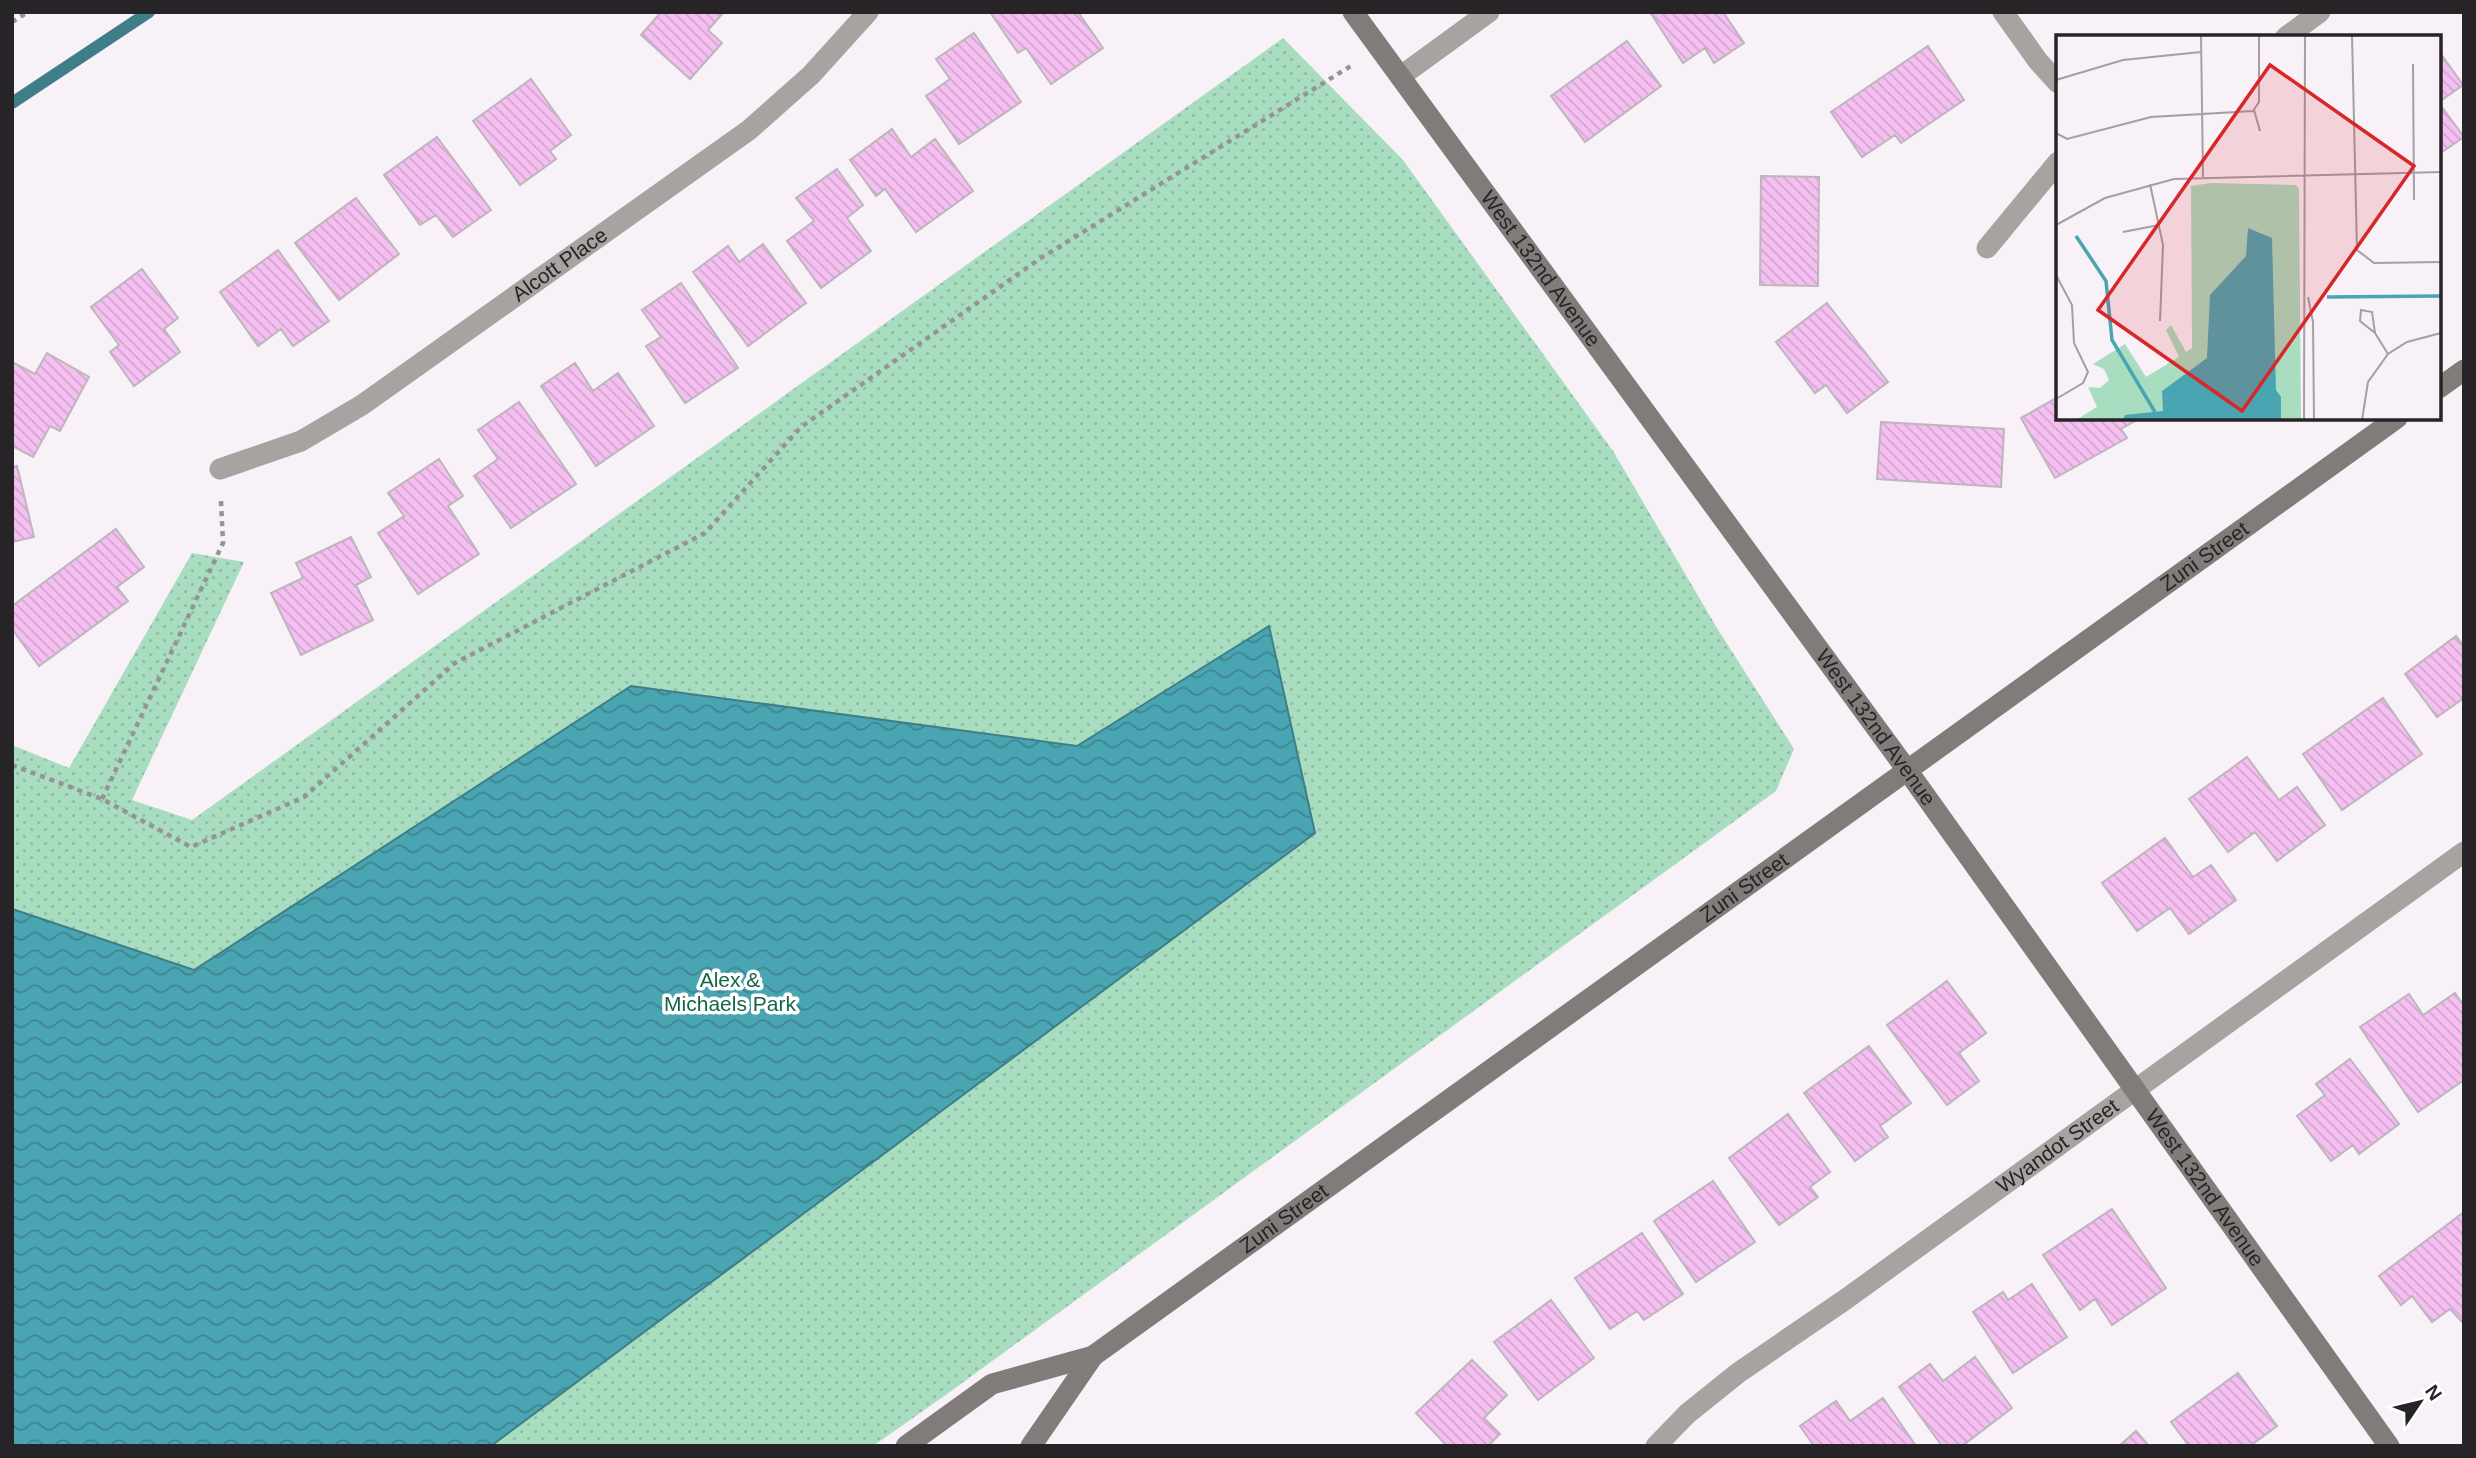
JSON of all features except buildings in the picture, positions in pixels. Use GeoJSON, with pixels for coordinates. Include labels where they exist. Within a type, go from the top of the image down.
{"type":"FeatureCollection","features":[{"type":"Feature","properties":{"kind":"main road","name":"West 132nd Avenue"},"geometry":{"type":"LineString","coordinates":[[1353,12],[1907,770],[2389,1446]]}},
{"type":"Feature","properties":{"kind":"main road"},"geometry":{"type":"LineString","coordinates":[[2441,387],[2464,370]]}},
{"type":"Feature","properties":{"kind":"main road","name":"Zuni Street"},"geometry":{"type":"LineString","coordinates":[[1031,1446],[1093,1356],[2394,420]]}},
{"type":"Feature","properties":{"kind":"main road","name":"Zuni Street"},"geometry":{"type":"LineString","coordinates":[[906,1446],[992,1384],[1093,1356]]}},
{"type":"Feature","properties":{"kind":"street","name":"Alcott Place"},"geometry":{"type":"LineString","coordinates":[[220,469],[301,441],[362,405],[749,130],[811,75],[867,12]]}},
{"type":"Feature","properties":{"kind":"street"},"geometry":{"type":"LineString","coordinates":[[1401,76],[1489,12]]}},
{"type":"Feature","properties":{"kind":"street"},"geometry":{"type":"LineString","coordinates":[[2003,12],[2038,61],[2056,81]]}},
{"type":"Feature","properties":{"kind":"street"},"geometry":{"type":"LineString","coordinates":[[2289,35],[2320,12]]}},
{"type":"Feature","properties":{"kind":"street"},"geometry":{"type":"LineString","coordinates":[[1987,247],[2056,164]]}},
{"type":"Feature","properties":{"kind":"street","name":"Wyandot Street"},"geometry":{"type":"LineString","coordinates":[[1656,1446],[1687,1414],[1738,1373],[1846,1299],[2464,852]]}},
{"type":"Feature","properties":{"kind":"path"},"geometry":{"type":"LineString","coordinates":[[12,22],[28,12]]}},
{"type":"Feature","properties":{"kind":"path"},"geometry":{"type":"LineString","coordinates":[[12,765],[102,799],[191,847],[304,797],[455,663],[705,533],[801,427],[1041,258],[1381,48]]}},
{"type":"Feature","properties":{"kind":"path"},"geometry":{"type":"LineString","coordinates":[[102,799],[223,543],[220,469]]}},
{"type":"Feature","properties":{"kind":"green space","name":"Alex & Michaels Park"},"geometry":{"type":"Polygon","coordinates":[[[1283,38],[1403,160],[1613,451],[1717,628],[1794,749],[1776,791],[873,1446],[12,1446],[12,745],[69,768],[192,553],[244,562],[132,800],[192,820],[1283,38]]]}},
{"type":"Feature","properties":{"kind":"water"},"geometry":{"type":"Polygon","coordinates":[[[1269,626],[1315,833],[491,1446],[12,1446],[12,909],[194,970],[631,686],[1077,746],[1269,626]]]}},
{"type":"Feature","properties":{"kind":"waterway"},"geometry":{"type":"LineString","coordinates":[[12,103],[149,12]]}}]}
